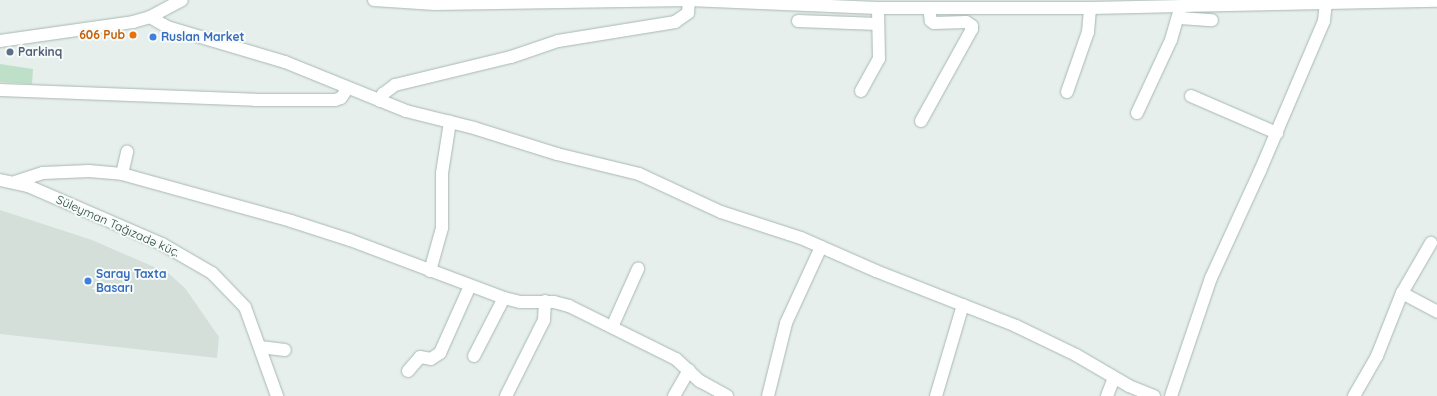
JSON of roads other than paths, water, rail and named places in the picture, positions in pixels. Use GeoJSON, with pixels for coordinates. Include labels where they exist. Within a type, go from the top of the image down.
{"type":"FeatureCollection","features":[{"type":"Feature","properties":{"kind":"street"},"geometry":{"type":"LineString","coordinates":[[0,41],[150,18],[182,0]]}},
{"type":"Feature","properties":{"kind":"street"},"geometry":{"type":"LineString","coordinates":[[374,0],[435,4],[689,0],[878,8],[1090,8],[1180,12],[1326,3],[1437,1]]}},
{"type":"Feature","properties":{"kind":"street"},"geometry":{"type":"LineString","coordinates":[[380,101],[383,94],[395,84],[511,57],[558,42],[675,22],[688,13],[689,0]]}},
{"type":"Feature","properties":{"kind":"street"},"geometry":{"type":"LineString","coordinates":[[1171,396],[1222,250],[1277,133],[1324,21],[1326,3]]}},
{"type":"Feature","properties":{"kind":"street"},"geometry":{"type":"LineString","coordinates":[[861,91],[879,59],[878,8]]}},
{"type":"Feature","properties":{"kind":"street"},"geometry":{"type":"LineString","coordinates":[[921,121],[972,29],[972,26],[966,22],[934,23],[931,21],[929,8]]}},
{"type":"Feature","properties":{"kind":"street"},"geometry":{"type":"LineString","coordinates":[[1067,92],[1088,32],[1090,8]]}},
{"type":"Feature","properties":{"kind":"street"},"geometry":{"type":"LineString","coordinates":[[1180,12],[1212,20]]}},
{"type":"Feature","properties":{"kind":"street"},"geometry":{"type":"LineString","coordinates":[[1137,113],[1180,12]]}},
{"type":"Feature","properties":{"kind":"street"},"geometry":{"type":"LineString","coordinates":[[150,18],[167,27],[285,62],[347,89],[380,101],[557,154],[640,174],[721,212],[783,231],[1051,342],[1114,378],[1154,396]]}},
{"type":"Feature","properties":{"kind":"street"},"geometry":{"type":"LineString","coordinates":[[798,20],[878,24]]}},
{"type":"Feature","properties":{"kind":"street"},"geometry":{"type":"LineString","coordinates":[[0,90],[255,100],[336,100],[341,98],[347,89]]}},
{"type":"Feature","properties":{"kind":"street"},"geometry":{"type":"LineString","coordinates":[[1191,96],[1277,133]]}},
{"type":"Feature","properties":{"kind":"street"},"geometry":{"type":"LineString","coordinates":[[430,271],[442,228],[442,173],[450,122]]}},
{"type":"Feature","properties":{"kind":"street"},"geometry":{"type":"LineString","coordinates":[[122,174],[127,152]]}},
{"type":"Feature","properties":{"kind":"street"},"geometry":{"type":"LineString","coordinates":[[15,182],[42,174],[89,171],[122,174],[291,221],[350,240],[504,298],[520,302],[545,301],[569,306],[676,359],[700,381],[727,396]]}},
{"type":"Feature","properties":{"kind":"street","name":"Süleyman Tağızadə küç."},"geometry":{"type":"LineString","coordinates":[[0,180],[15,182],[162,244],[202,266],[224,284],[244,307],[277,396]]}},
{"type":"Feature","properties":{"kind":"street"},"geometry":{"type":"LineString","coordinates":[[1354,396],[1377,356],[1402,294],[1431,242]]}},
{"type":"Feature","properties":{"kind":"street"},"geometry":{"type":"LineString","coordinates":[[768,396],[786,323],[821,247]]}},
{"type":"Feature","properties":{"kind":"street"},"geometry":{"type":"LineString","coordinates":[[612,327],[638,269]]}},
{"type":"Feature","properties":{"kind":"street"},"geometry":{"type":"LineString","coordinates":[[408,371],[420,357],[431,359],[440,353],[470,286]]}},
{"type":"Feature","properties":{"kind":"street"},"geometry":{"type":"LineString","coordinates":[[1402,294],[1437,312]]}},
{"type":"Feature","properties":{"kind":"street"},"geometry":{"type":"LineString","coordinates":[[474,356],[504,298]]}},
{"type":"Feature","properties":{"kind":"street"},"geometry":{"type":"LineString","coordinates":[[506,396],[539,334],[544,320],[545,301]]}},
{"type":"Feature","properties":{"kind":"street"},"geometry":{"type":"LineString","coordinates":[[936,396],[963,305]]}},
{"type":"Feature","properties":{"kind":"street"},"geometry":{"type":"LineString","coordinates":[[260,347],[285,350]]}},
{"type":"Feature","properties":{"kind":"street"},"geometry":{"type":"LineString","coordinates":[[674,396],[689,370]]}},
{"type":"Feature","properties":{"kind":"street"},"geometry":{"type":"LineString","coordinates":[[1107,396],[1114,378]]}},
{"type":"Feature","properties":{"kind":"place","name":"606 Pub"},"geometry":{"type":"Point","coordinates":[133,35]}},
{"type":"Feature","properties":{"kind":"place","name":"Ruslan Market"},"geometry":{"type":"Point","coordinates":[153,37]}},
{"type":"Feature","properties":{"kind":"place","name":"Parkinq"},"geometry":{"type":"Point","coordinates":[10,52]}},
{"type":"Feature","properties":{"kind":"place","name":"Saray Taxta Basarı"},"geometry":{"type":"Point","coordinates":[88,281]}}]}
